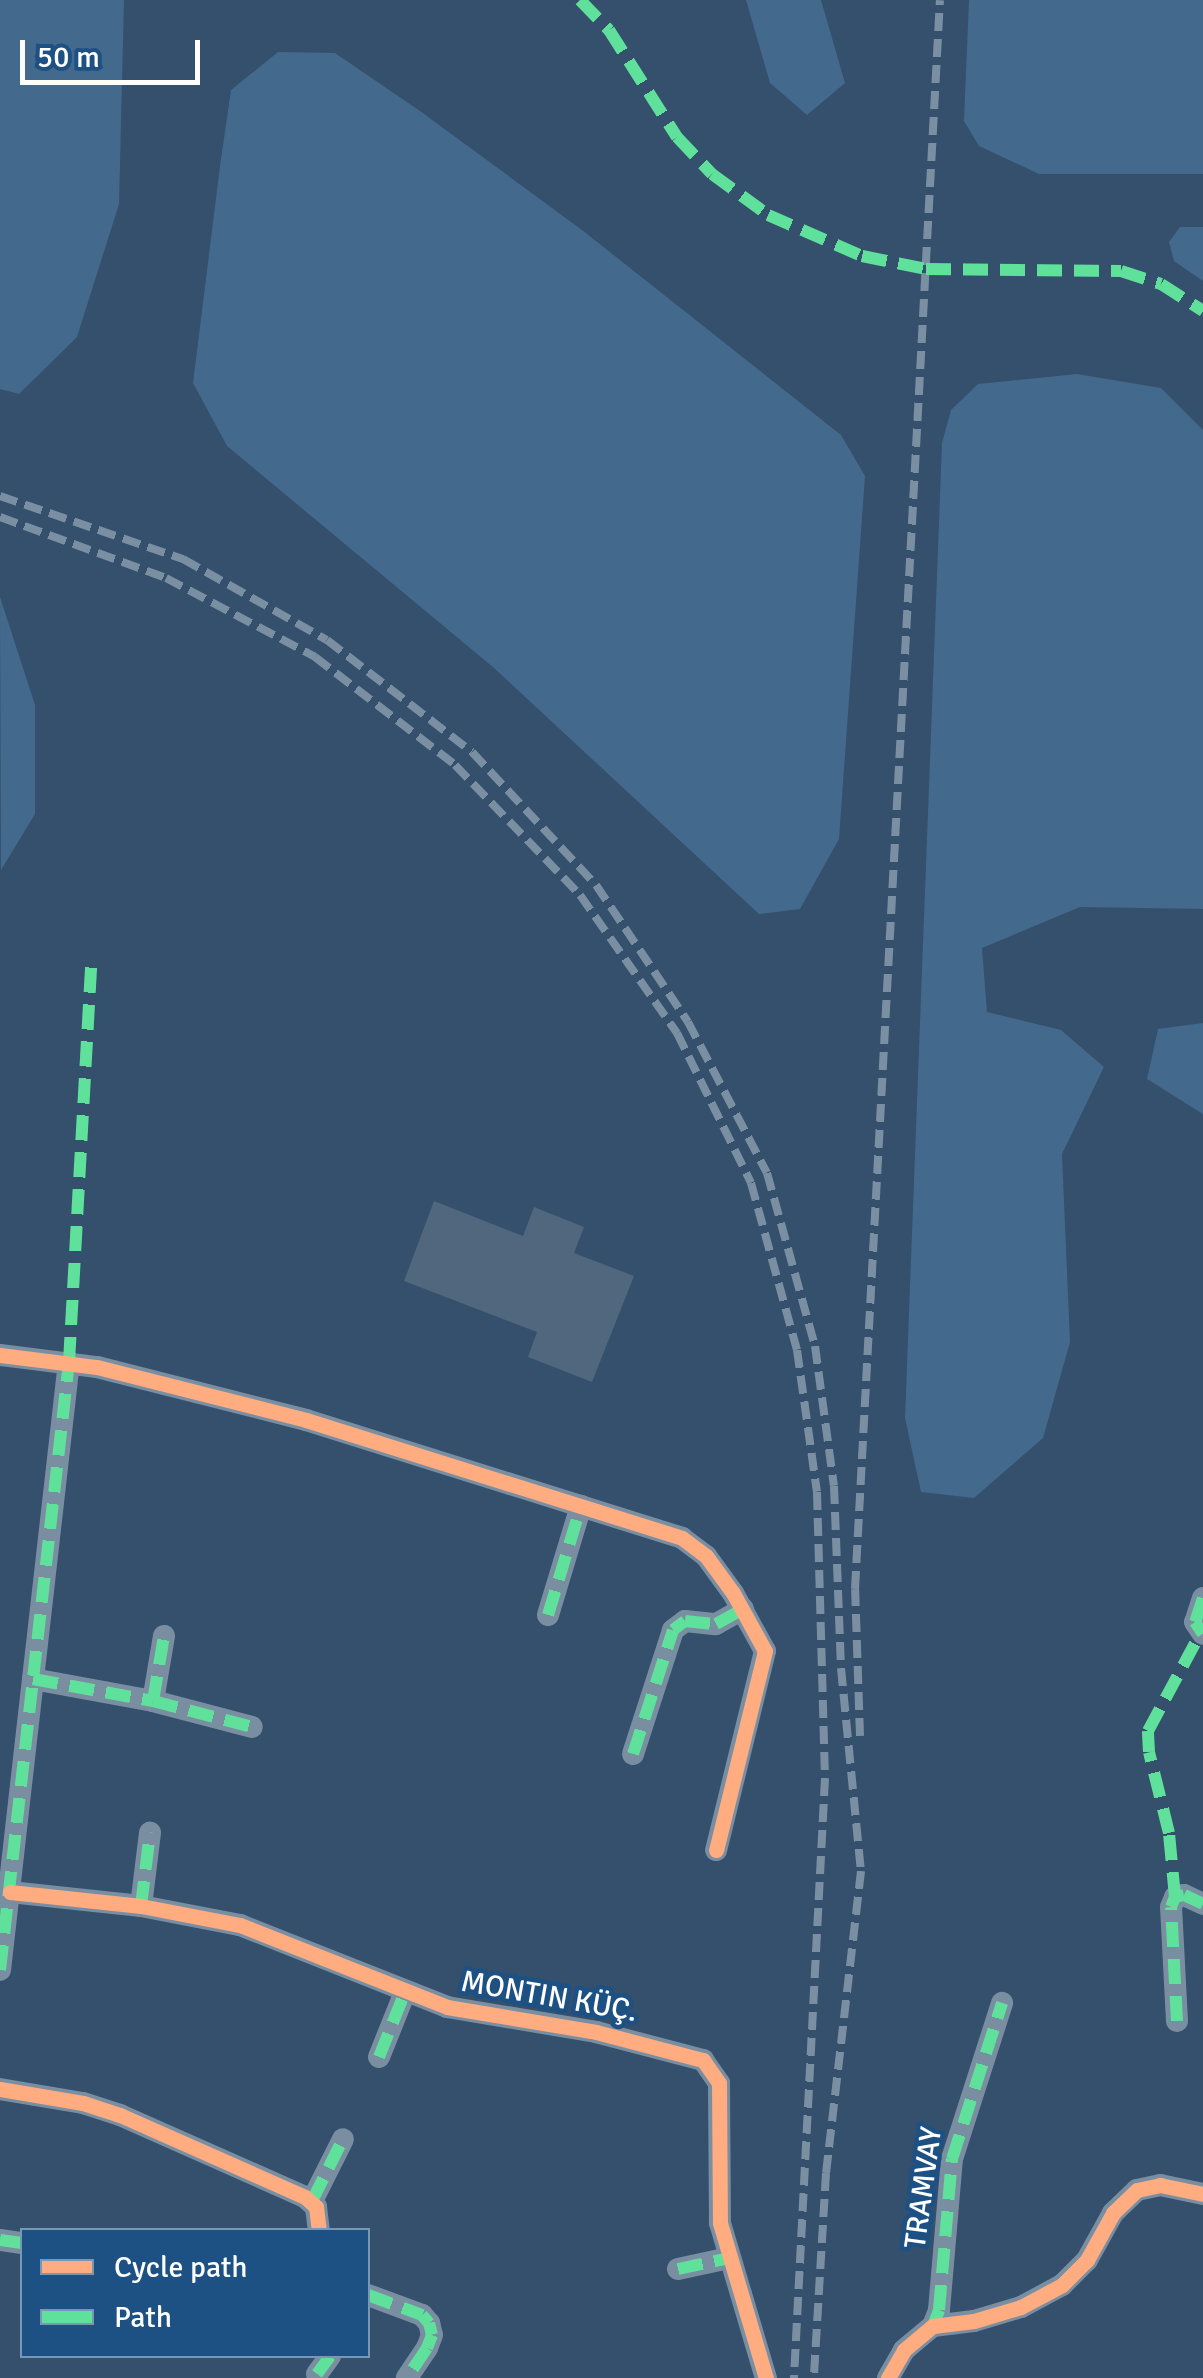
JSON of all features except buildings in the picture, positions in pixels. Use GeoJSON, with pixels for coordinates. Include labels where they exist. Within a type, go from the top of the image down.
{"type":"FeatureCollection","features":[{"type":"Feature","properties":{"kind":"street"},"geometry":{"type":"LineString","coordinates":[[0,1354],[68,1362],[306,1420],[682,1538],[706,1556],[743,1609],[764,1652],[716,1850]]}},
{"type":"Feature","properties":{"kind":"street"},"geometry":{"type":"LineString","coordinates":[[0,1970],[68,1362]]}},
{"type":"Feature","properties":{"kind":"street"},"geometry":{"type":"LineString","coordinates":[[548,1614],[581,1506]]}},
{"type":"Feature","properties":{"kind":"street"},"geometry":{"type":"LineString","coordinates":[[1203,1598],[1195,1622],[1203,1634]]}},
{"type":"Feature","properties":{"kind":"street"},"geometry":{"type":"LineString","coordinates":[[633,1754],[673,1630],[685,1621],[716,1624],[743,1609]]}},
{"type":"Feature","properties":{"kind":"street"},"geometry":{"type":"LineString","coordinates":[[154,1701],[164,1636]]}},
{"type":"Feature","properties":{"kind":"street"},"geometry":{"type":"LineString","coordinates":[[33,1679],[154,1701],[252,1727]]}},
{"type":"Feature","properties":{"kind":"street"},"geometry":{"type":"LineString","coordinates":[[141,1906],[150,1834]]}},
{"type":"Feature","properties":{"kind":"street","name":"MONTIN KÜÇ."},"geometry":{"type":"LineString","coordinates":[[10,1892],[141,1906],[279,1938],[404,1992],[473,2015],[596,2032],[703,2060],[719,2083],[718,2196],[729,2258],[766,2378]]}},
{"type":"Feature","properties":{"kind":"street"},"geometry":{"type":"LineString","coordinates":[[1178,2022],[1171,1907],[1174,1897],[1184,1895],[1203,1904]]}},
{"type":"Feature","properties":{"kind":"street"},"geometry":{"type":"LineString","coordinates":[[380,2057],[404,1992]]}},
{"type":"Feature","properties":{"kind":"street","name":"TRAMVAY"},"geometry":{"type":"LineString","coordinates":[[934,2326],[939,2310],[952,2158],[1002,2002]]}},
{"type":"Feature","properties":{"kind":"street"},"geometry":{"type":"LineString","coordinates":[[0,2089],[83,2103],[120,2116],[312,2201],[320,2215],[319,2228]]}},
{"type":"Feature","properties":{"kind":"street"},"geometry":{"type":"LineString","coordinates":[[312,2201],[342,2139]]}},
{"type":"Feature","properties":{"kind":"street"},"geometry":{"type":"LineString","coordinates":[[888,2378],[904,2350],[934,2326],[989,2316],[1062,2286],[1088,2260],[1113,2213],[1137,2190],[1160,2185],[1203,2194]]}},
{"type":"Feature","properties":{"kind":"street"},"geometry":{"type":"LineString","coordinates":[[678,2269],[729,2258]]}},
{"type":"Feature","properties":{"kind":"street"},"geometry":{"type":"LineString","coordinates":[[370,2297],[422,2315],[429,2323],[432,2334],[427,2348],[407,2378]]}},
{"type":"Feature","properties":{"kind":"water"},"geometry":{"type":"Polygon","coordinates":[[[0,0],[124,0],[119,204],[77,337],[19,394],[0,389],[0,0]]]}},
{"type":"Feature","properties":{"kind":"water"},"geometry":{"type":"Polygon","coordinates":[[[746,0],[821,0],[845,83],[807,115],[770,83],[746,0]]]}},
{"type":"Feature","properties":{"kind":"water"},"geometry":{"type":"Polygon","coordinates":[[[969,0],[1203,0],[1203,174],[1039,174],[979,146],[964,121],[969,0]]]}},
{"type":"Feature","properties":{"kind":"water"},"geometry":{"type":"Polygon","coordinates":[[[278,52],[335,53],[582,230],[841,435],[865,476],[839,839],[800,909],[759,914],[494,668],[227,446],[193,383],[220,166],[231,90],[278,52]]]}},
{"type":"Feature","properties":{"kind":"water"},"geometry":{"type":"Polygon","coordinates":[[[1180,227],[1203,227],[1203,281],[1174,261],[1169,242],[1180,227]]]}},
{"type":"Feature","properties":{"kind":"water"},"geometry":{"type":"Polygon","coordinates":[[[1077,374],[1161,388],[1203,430],[1203,909],[1080,907],[982,948],[987,1012],[1061,1030],[1104,1067],[1062,1154],[1070,1342],[1043,1438],[974,1498],[921,1492],[905,1418],[942,443],[951,410],[978,384],[1077,374]]]}},
{"type":"Feature","properties":{"kind":"water"},"geometry":{"type":"Polygon","coordinates":[[[0,597],[35,705],[35,814],[1,870],[0,597]]]}},
{"type":"Feature","properties":{"kind":"water"},"geometry":{"type":"Polygon","coordinates":[[[1203,1023],[1203,1114],[1147,1079],[1158,1029],[1203,1023]]]}},
{"type":"Feature","properties":{"kind":"railway"},"geometry":{"type":"LineString","coordinates":[[860,1736],[855,1589],[940,0]]}},
{"type":"Feature","properties":{"kind":"railway"},"geometry":{"type":"LineString","coordinates":[[0,496],[183,559],[327,640],[472,752],[596,885],[688,1022],[767,1173],[815,1346],[834,1486],[841,1668],[861,1871],[826,2173],[814,2378]]}},
{"type":"Feature","properties":{"kind":"railway"},"geometry":{"type":"LineString","coordinates":[[0,517],[166,578],[315,657],[455,765],[580,895],[677,1033],[751,1183],[797,1350],[817,1492],[825,1778],[794,2378]]}},
{"type":"Feature","properties":{"kind":"marked path"},"geometry":{"type":"LineString","coordinates":[[580,0],[609,30],[677,137],[712,174],[768,215],[862,256],[926,269],[1121,271],[1161,284],[1203,311]]}},
{"type":"Feature","properties":{"kind":"marked path"},"geometry":{"type":"LineString","coordinates":[[0,1970],[69,1362],[91,964]]}},
{"type":"Feature","properties":{"kind":"marked path"},"geometry":{"type":"LineString","coordinates":[[548,1615],[581,1506]]}},
{"type":"Feature","properties":{"kind":"marked path"},"geometry":{"type":"LineString","coordinates":[[1203,1598],[1195,1622],[1203,1634]]}},
{"type":"Feature","properties":{"kind":"marked path"},"geometry":{"type":"LineString","coordinates":[[633,1754],[673,1630],[685,1621],[716,1624],[743,1609]]}},
{"type":"Feature","properties":{"kind":"marked path"},"geometry":{"type":"LineString","coordinates":[[1175,1897],[1169,1833],[1149,1752],[1148,1731],[1201,1632]]}},
{"type":"Feature","properties":{"kind":"marked path"},"geometry":{"type":"LineString","coordinates":[[153,1701],[164,1636]]}},
{"type":"Feature","properties":{"kind":"marked path"},"geometry":{"type":"LineString","coordinates":[[33,1679],[153,1701],[252,1727]]}},
{"type":"Feature","properties":{"kind":"marked path"},"geometry":{"type":"LineString","coordinates":[[141,1906],[150,1833]]}},
{"type":"Feature","properties":{"kind":"marked path"},"geometry":{"type":"LineString","coordinates":[[1177,2021],[1171,1907],[1175,1897],[1184,1895],[1203,1904]]}},
{"type":"Feature","properties":{"kind":"marked path"},"geometry":{"type":"LineString","coordinates":[[379,2057],[405,1992]]}},
{"type":"Feature","properties":{"kind":"marked path"},"geometry":{"type":"LineString","coordinates":[[933,2326],[939,2310],[952,2159],[1002,2003]]}},
{"type":"Feature","properties":{"kind":"marked path"},"geometry":{"type":"LineString","coordinates":[[312,2201],[343,2139]]}},
{"type":"Feature","properties":{"kind":"marked path"},"geometry":{"type":"LineString","coordinates":[[0,2240],[20,2243]]}},
{"type":"Feature","properties":{"kind":"marked path"},"geometry":{"type":"LineString","coordinates":[[678,2269],[729,2258]]}},
{"type":"Feature","properties":{"kind":"marked path"},"geometry":{"type":"LineString","coordinates":[[370,2296],[422,2315],[429,2323],[432,2335],[427,2348],[407,2378]]}},
{"type":"Feature","properties":{"kind":"marked path"},"geometry":{"type":"LineString","coordinates":[[317,2374],[329,2358]]}},
{"type":"Feature","properties":{"kind":"cycle path"},"geometry":{"type":"LineString","coordinates":[[0,1355],[97,1367],[306,1420],[682,1538],[706,1556],[733,1593],[765,1651],[716,1850]]}},
{"type":"Feature","properties":{"kind":"cycle path"},"geometry":{"type":"LineString","coordinates":[[10,1892],[141,1906],[240,1925],[447,2007],[596,2032],[703,2060],[719,2083],[720,2223],[766,2378]]}},
{"type":"Feature","properties":{"kind":"cycle path"},"geometry":{"type":"LineString","coordinates":[[0,2089],[83,2103],[120,2115],[305,2197],[316,2207],[319,2228]]}},
{"type":"Feature","properties":{"kind":"cycle path"},"geometry":{"type":"LineString","coordinates":[[888,2378],[904,2350],[933,2326],[974,2321],[1021,2307],[1062,2285],[1087,2260],[1113,2213],[1137,2190],[1160,2185],[1203,2194]]}}]}
